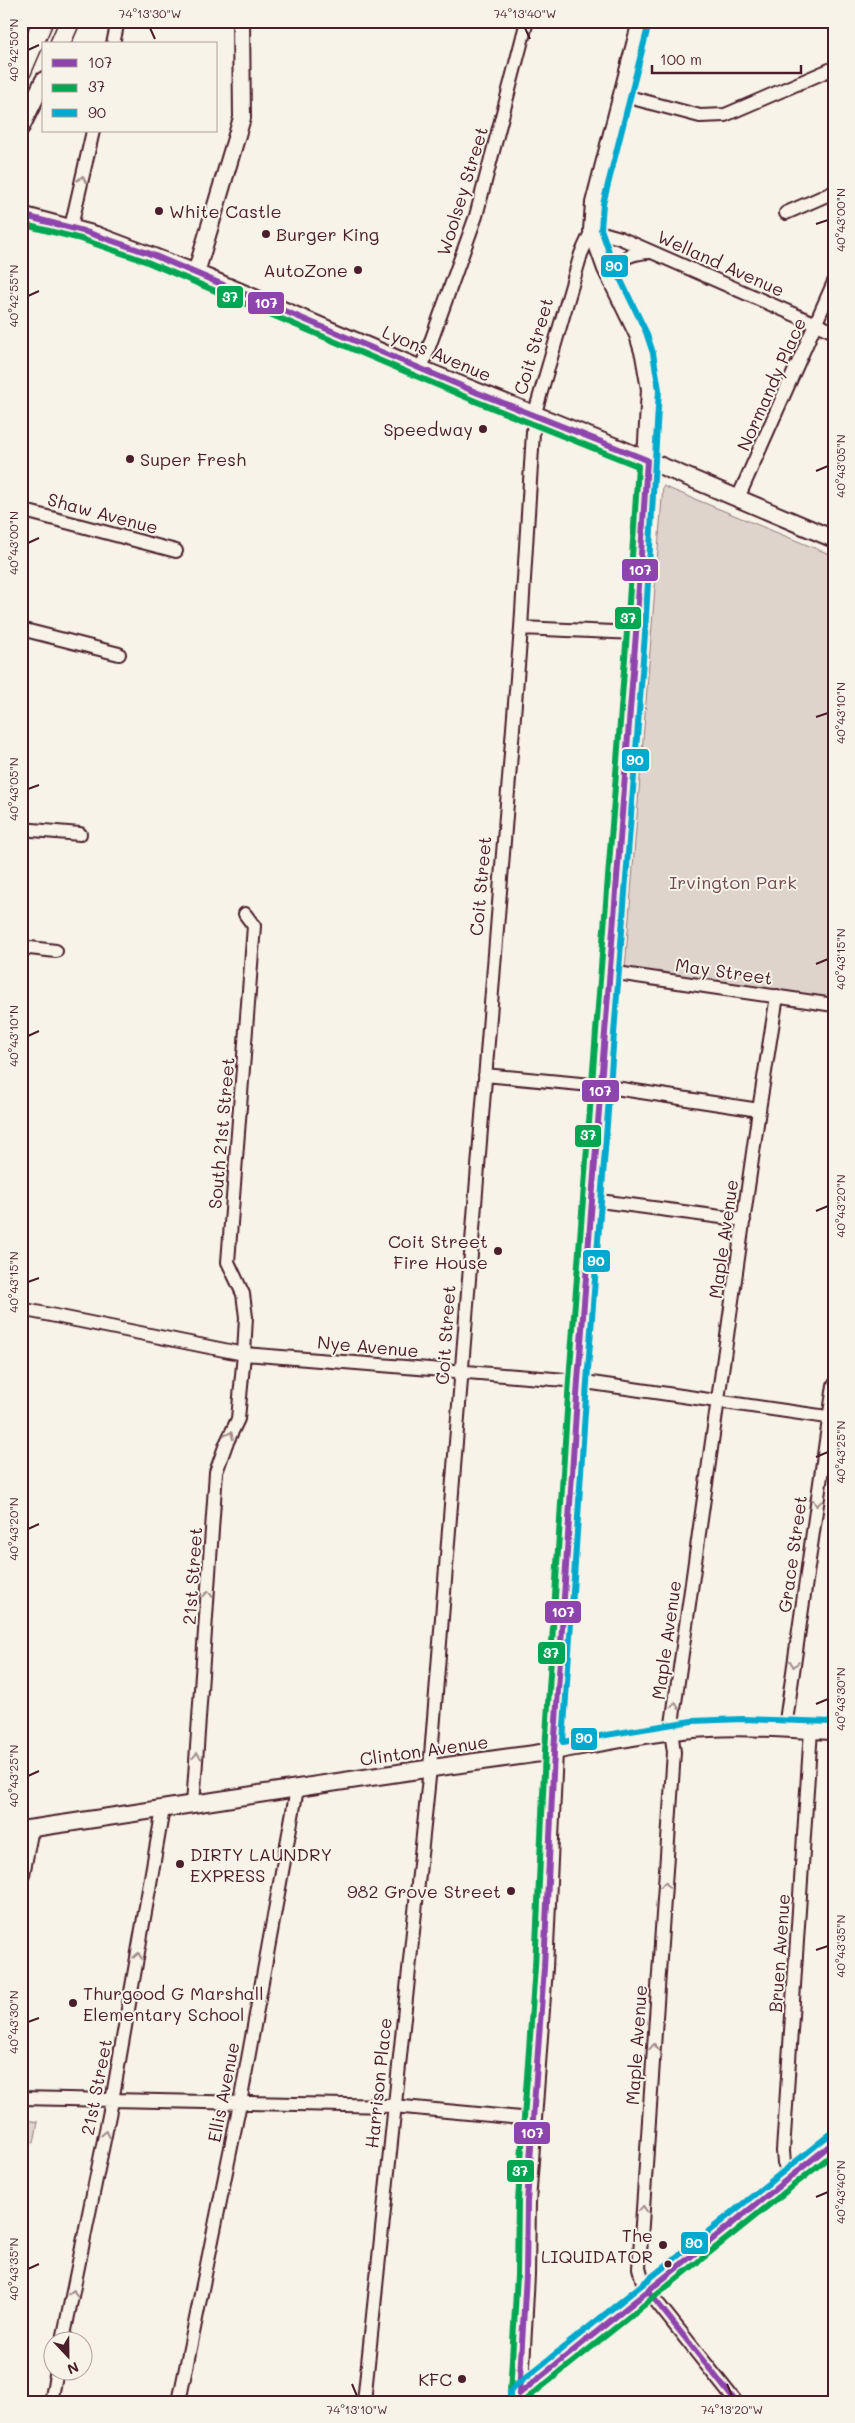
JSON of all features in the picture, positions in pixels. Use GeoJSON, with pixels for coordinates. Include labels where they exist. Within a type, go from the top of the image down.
{"type":"FeatureCollection","features":[{"type":"Feature","properties":{"kind":"highway"},"geometry":{"type":"LineString","coordinates":[[21,72],[44,21]]}},
{"type":"Feature","properties":{"kind":"highway"},"geometry":{"type":"LineString","coordinates":[[61,42],[71,21]]}},
{"type":"Feature","properties":{"kind":"main road"},"geometry":{"type":"LineString","coordinates":[[196,273],[242,118],[241,21]]}},
{"type":"Feature","properties":{"kind":"main road","name":"Coit Street"},"geometry":{"type":"LineString","coordinates":[[592,230],[594,203],[641,21]]}},
{"type":"Feature","properties":{"kind":"main road"},"geometry":{"type":"LineString","coordinates":[[21,127],[42,84]]}},
{"type":"Feature","properties":{"kind":"main road","name":"Lyons Avenue"},"geometry":{"type":"LineString","coordinates":[[21,215],[71,227],[113,240],[196,273],[534,416],[647,460],[834,538]]}},
{"type":"Feature","properties":{"kind":"main road"},"geometry":{"type":"LineString","coordinates":[[515,2399],[532,2119],[544,1968],[554,1752],[578,1381],[636,633],[647,460],[649,376],[638,335],[617,294],[592,230]]}},
{"type":"Feature","properties":{"kind":"main road","name":"Clinton Avenue"},"geometry":{"type":"LineString","coordinates":[[26,1829],[430,1768],[554,1752],[672,1731],[711,1728],[785,1728],[834,1731]]}},
{"type":"Feature","properties":{"kind":"main road"},"geometry":{"type":"LineString","coordinates":[[515,2399],[834,2142]]}},
{"type":"Feature","properties":{"kind":"street"},"geometry":{"type":"LineString","coordinates":[[113,42],[118,21]]}},
{"type":"Feature","properties":{"kind":"street","name":"Woolsey Street"},"geometry":{"type":"LineString","coordinates":[[421,369],[476,216],[528,21]]}},
{"type":"Feature","properties":{"kind":"street"},"geometry":{"type":"LineString","coordinates":[[621,95],[700,116],[713,117],[724,115],[834,68]]}},
{"type":"Feature","properties":{"kind":"street"},"geometry":{"type":"LineString","coordinates":[[71,227],[93,132]]}},
{"type":"Feature","properties":{"kind":"street"},"geometry":{"type":"LineString","coordinates":[[786,213],[834,192]]}},
{"type":"Feature","properties":{"kind":"street","name":"Welland Avenue"},"geometry":{"type":"LineString","coordinates":[[592,230],[620,238],[834,332]]}},
{"type":"Feature","properties":{"kind":"street","name":"Coit Street"},"geometry":{"type":"LineString","coordinates":[[430,1768],[521,628],[534,416],[581,254],[592,230]]}},
{"type":"Feature","properties":{"kind":"street"},"geometry":{"type":"LineString","coordinates":[[617,294],[618,265],[624,258],[636,253],[652,252]]}},
{"type":"Feature","properties":{"kind":"street","name":"Normandy Place"},"geometry":{"type":"LineString","coordinates":[[738,498],[834,282]]}},
{"type":"Feature","properties":{"kind":"street","name":"Shaw Avenue"},"geometry":{"type":"LineString","coordinates":[[21,510],[176,551]]}},
{"type":"Feature","properties":{"kind":"street"},"geometry":{"type":"LineString","coordinates":[[521,628],[636,633]]}},
{"type":"Feature","properties":{"kind":"street"},"geometry":{"type":"LineString","coordinates":[[21,629],[119,654]]}},
{"type":"Feature","properties":{"kind":"street"},"geometry":{"type":"LineString","coordinates":[[21,829],[80,834]]}},
{"type":"Feature","properties":{"kind":"street","name":"South 21st Street"},"geometry":{"type":"LineString","coordinates":[[244,1354],[246,1316],[243,1294],[228,1262],[254,926],[245,914]]}},
{"type":"Feature","properties":{"kind":"street"},"geometry":{"type":"LineString","coordinates":[[21,948],[56,951]]}},
{"type":"Feature","properties":{"kind":"street","name":"May Street"},"geometry":{"type":"LineString","coordinates":[[610,972],[834,1005]]}},
{"type":"Feature","properties":{"kind":"street","name":"Maple Avenue"},"geometry":{"type":"LineString","coordinates":[[736,2402],[648,2291],[640,2277],[639,2268],[674,1752],[672,1731],[717,1401],[777,996]]}},
{"type":"Feature","properties":{"kind":"street"},"geometry":{"type":"LineString","coordinates":[[485,1075],[602,1086],[759,1110]]}},
{"type":"Feature","properties":{"kind":"street"},"geometry":{"type":"LineString","coordinates":[[592,1200],[744,1220]]}},
{"type":"Feature","properties":{"kind":"street","name":"Nye Avenue"},"geometry":{"type":"LineString","coordinates":[[21,1309],[244,1354],[578,1381],[831,1418]]}},
{"type":"Feature","properties":{"kind":"street","name":"21st Street"},"geometry":{"type":"LineString","coordinates":[[193,1805],[216,1472],[238,1418],[244,1354]]}},
{"type":"Feature","properties":{"kind":"street","name":"Grace Street"},"geometry":{"type":"LineString","coordinates":[[785,1728],[831,1418],[834,1385]]}},
{"type":"Feature","properties":{"kind":"street","name":"Bruen Avenue"},"geometry":{"type":"LineString","coordinates":[[790,2177],[784,2164],[783,2151],[811,1730]]}},
{"type":"Feature","properties":{"kind":"street","name":"Harrison Place"},"geometry":{"type":"LineString","coordinates":[[364,2402],[393,2106],[430,1768]]}},
{"type":"Feature","properties":{"kind":"street","name":"Ellis Avenue"},"geometry":{"type":"LineString","coordinates":[[179,2402],[240,2103],[297,1789]]}},
{"type":"Feature","properties":{"kind":"street","name":"21st Street"},"geometry":{"type":"LineString","coordinates":[[65,2330],[112,2100],[164,1809]]}},
{"type":"Feature","properties":{"kind":"street"},"geometry":{"type":"LineString","coordinates":[[21,1885],[26,1829]]}},
{"type":"Feature","properties":{"kind":"street"},"geometry":{"type":"LineString","coordinates":[[21,2098],[393,2106],[532,2119]]}},
{"type":"Feature","properties":{"kind":"street"},"geometry":{"type":"LineString","coordinates":[[51,2402],[55,2380]]}},
{"type":"Feature","properties":{"kind":"green space","name":"Irvington Park"},"geometry":{"type":"Polygon","coordinates":[[[663,486],[834,556],[834,999],[625,969],[663,486]]]}},
{"type":"Feature","properties":{"kind":"green space"},"geometry":{"type":"Polygon","coordinates":[[[21,2119],[38,2122],[34,2143],[21,2140],[21,2119]]]}},
{"type":"Feature","properties":{"kind":"transit line","name":"90"},"geometry":{"type":"LineString","coordinates":[[649,23],[603,204],[601,229],[614,266],[646,332],[653,353],[659,390],[645,634],[587,1382],[563,1742],[692,1721],[743,1719],[834,1722]]}},
{"type":"Feature","properties":{"kind":"transit line","name":"107"},"geometry":{"type":"LineString","coordinates":[[21,215],[83,231],[148,253],[478,393],[647,460],[636,633],[578,1381],[554,1752],[544,1968],[527,2202],[526,2275],[519,2394]]}},
{"type":"Feature","properties":{"kind":"transit line","name":"37"},"geometry":{"type":"LineString","coordinates":[[21,224],[81,239],[145,261],[475,401],[638,466],[627,632],[569,1380],[545,1751],[535,1967],[518,2201],[517,2275],[510,2393]]}},
{"type":"Feature","properties":{"kind":"transit line","name":"90"},"geometry":{"type":"LineString","coordinates":[[510,2402],[510,2392],[514,2387],[829,2135]]}},
{"type":"Feature","properties":{"kind":"transit line","name":"107"},"geometry":{"type":"LineString","coordinates":[[519,2394],[834,2142]]}},
{"type":"Feature","properties":{"kind":"transit line","name":"37"},"geometry":{"type":"LineString","coordinates":[[524,2401],[834,2153]]}},
{"type":"Feature","properties":{"kind":"transit line","name":"107"},"geometry":{"type":"LineString","coordinates":[[648,2291],[736,2402]]}},
{"type":"Feature","properties":{"kind":"place","name":"White Castle"},"geometry":{"type":"Point","coordinates":[159,211]}},
{"type":"Feature","properties":{"kind":"place","name":"Burger King"},"geometry":{"type":"Point","coordinates":[266,234]}},
{"type":"Feature","properties":{"kind":"place","name":"AutoZone"},"geometry":{"type":"Point","coordinates":[358,270]}},
{"type":"Feature","properties":{"kind":"place","name":"Speedway"},"geometry":{"type":"Point","coordinates":[483,429]}},
{"type":"Feature","properties":{"kind":"place","name":"Super Fresh"},"geometry":{"type":"Point","coordinates":[130,459]}},
{"type":"Feature","properties":{"kind":"place","name":"Coit Street Fire House"},"geometry":{"type":"Point","coordinates":[498,1251]}},
{"type":"Feature","properties":{"kind":"place","name":"DIRTY LAUNDRY EXPRESS"},"geometry":{"type":"Point","coordinates":[180,1864]}},
{"type":"Feature","properties":{"kind":"place","name":"982 Grove Street"},"geometry":{"type":"Point","coordinates":[511,1891]}},
{"type":"Feature","properties":{"kind":"place","name":"Thurgood G Marshall Elementary School"},"geometry":{"type":"Point","coordinates":[73,2003]}},
{"type":"Feature","properties":{"kind":"place","name":"The LIQUIDATOR"},"geometry":{"type":"Point","coordinates":[663,2245]}},
{"type":"Feature","properties":{"kind":"place","name":"KFC"},"geometry":{"type":"Point","coordinates":[462,2379]}}]}
